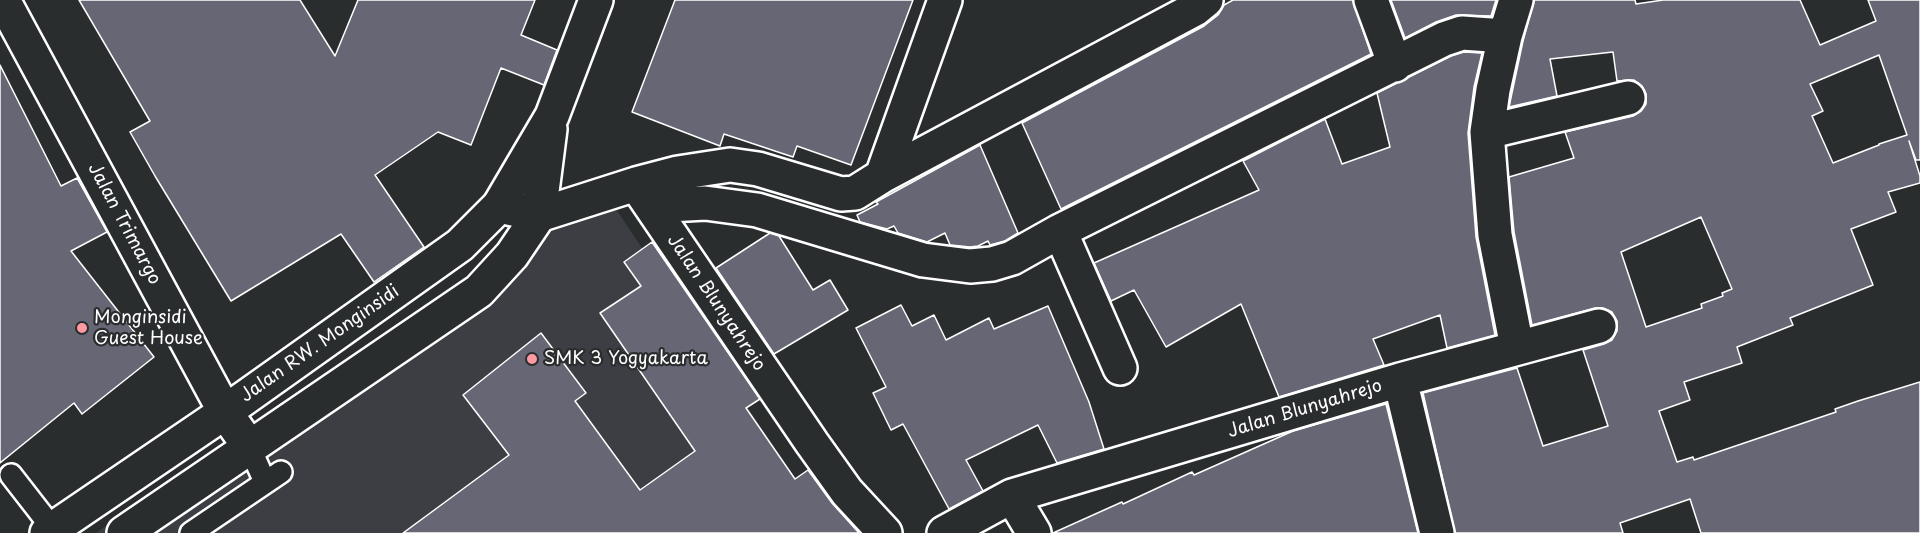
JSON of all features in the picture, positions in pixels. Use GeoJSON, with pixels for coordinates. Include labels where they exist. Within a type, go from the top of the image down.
{"type":"FeatureCollection","features":[{"type":"Feature","properties":{"kind":"street","name":"Jalan Trimargo"},"geometry":{"type":"LineString","coordinates":[[3,0],[225,412],[249,446]]}},
{"type":"Feature","properties":{"kind":"street","name":"Jalan RW. Monginsidi"},"geometry":{"type":"LineString","coordinates":[[50,531],[225,412],[460,245],[500,206],[552,116],[596,0]]}},
{"type":"Feature","properties":{"kind":"street"},"geometry":{"type":"LineString","coordinates":[[882,176],[945,0]]}},
{"type":"Feature","properties":{"kind":"street"},"geometry":{"type":"LineString","coordinates":[[643,195],[678,173],[730,165],[758,169],[841,194],[849,194],[1195,9],[1206,0]]}},
{"type":"Feature","properties":{"kind":"street"},"geometry":{"type":"LineString","coordinates":[[1371,0],[1395,65]]}},
{"type":"Feature","properties":{"kind":"street"},"geometry":{"type":"LineString","coordinates":[[1516,0],[1493,90],[1487,132],[1495,235],[1517,347]]}},
{"type":"Feature","properties":{"kind":"street"},"geometry":{"type":"LineString","coordinates":[[500,206],[539,215],[643,195],[757,210],[922,260],[970,266],[992,264],[1012,258],[1060,231],[1444,39],[1462,33],[1505,36]]}},
{"type":"Feature","properties":{"kind":"street"},"geometry":{"type":"LineString","coordinates":[[1487,132],[1628,98]]}},
{"type":"Feature","properties":{"kind":"street","name":"Jalan RW. Monginsidi"},"geometry":{"type":"LineString","coordinates":[[124,533],[479,291],[512,255],[539,215],[552,116]]}},
{"type":"Feature","properties":{"kind":"street","name":"Jalan Blunyahrejo"},"geometry":{"type":"LineString","coordinates":[[643,195],[847,492],[885,533]]}},
{"type":"Feature","properties":{"kind":"street"},"geometry":{"type":"LineString","coordinates":[[1060,231],[1120,368]]}},
{"type":"Feature","properties":{"kind":"street","name":"Jalan Blunyahrejo"},"geometry":{"type":"LineString","coordinates":[[944,533],[1012,496],[1400,380],[1599,326]]}},
{"type":"Feature","properties":{"kind":"street"},"geometry":{"type":"LineString","coordinates":[[1400,380],[1437,533]]}},
{"type":"Feature","properties":{"kind":"street"},"geometry":{"type":"LineString","coordinates":[[1012,496],[1034,533]]}},
{"type":"Feature","properties":{"kind":"lane"},"geometry":{"type":"LineString","coordinates":[[190,533],[273,477],[249,446]]}},
{"type":"Feature","properties":{"kind":"lane"},"geometry":{"type":"LineString","coordinates":[[11,475],[50,531]]}},
{"type":"Feature","properties":{"kind":"shaded area","name":"SMK 3 Yogyakarta"},"geometry":{"type":"Polygon","coordinates":[[[600,185],[831,533],[96,533],[600,185]]]}},
{"type":"Feature","properties":{"kind":"building"},"geometry":{"type":"Polygon","coordinates":[[[79,0],[300,0],[335,56],[358,0],[535,0],[521,35],[557,50],[544,85],[501,68],[471,145],[438,132],[375,175],[424,247],[374,282],[341,234],[231,301],[130,132],[150,121],[79,0]]]}},
{"type":"Feature","properties":{"kind":"building"},"geometry":{"type":"Polygon","coordinates":[[[675,0],[913,0],[851,165],[797,146],[793,157],[724,134],[720,146],[632,112],[675,0]]]}},
{"type":"Feature","properties":{"kind":"building"},"geometry":{"type":"Polygon","coordinates":[[[1233,0],[1353,0],[1371,54],[1061,209],[1022,123],[1204,26],[1218,15],[1224,5],[1233,0]]]}},
{"type":"Feature","properties":{"kind":"building"},"geometry":{"type":"Polygon","coordinates":[[[1391,0],[1496,0],[1491,16],[1456,15],[1436,22],[1405,38],[1391,0]]]}},
{"type":"Feature","properties":{"kind":"building"},"geometry":{"type":"Polygon","coordinates":[[[1534,0],[1635,0],[1636,4],[1663,0],[1800,0],[1820,45],[1876,21],[1868,0],[1920,0],[1920,160],[1916,160],[1909,141],[1920,183],[1888,192],[1896,212],[1851,229],[1873,285],[1790,318],[1793,325],[1737,347],[1742,363],[1684,382],[1690,400],[1659,411],[1677,462],[1693,457],[1694,460],[1836,412],[1835,409],[1858,401],[1920,382],[1920,533],[1701,533],[1690,499],[1620,523],[1623,533],[1455,533],[1423,393],[1517,368],[1543,446],[1608,426],[1583,350],[1612,340],[1617,331],[1617,321],[1612,312],[1603,308],[1595,308],[1532,325],[1514,232],[1509,177],[1574,158],[1565,132],[1633,116],[1646,104],[1646,94],[1642,86],[1634,80],[1617,81],[1613,52],[1550,59],[1557,96],[1509,107],[1534,0]],[[1879,55],[1810,84],[1823,111],[1812,116],[1833,163],[1907,135],[1879,55]],[[1701,217],[1621,252],[1646,327],[1702,308],[1701,304],[1723,296],[1722,293],[1732,289],[1701,217]]]}},
{"type":"Feature","properties":{"kind":"building"},"geometry":{"type":"Polygon","coordinates":[[[1464,52],[1482,53],[1474,87],[1468,133],[1476,237],[1495,335],[1447,348],[1440,315],[1373,339],[1384,365],[1279,397],[1241,304],[1166,347],[1134,290],[1111,301],[1094,263],[1259,190],[1243,161],[1325,119],[1342,164],[1390,147],[1377,93],[1451,56],[1464,52]]]}},
{"type":"Feature","properties":{"kind":"building"},"geometry":{"type":"Polygon","coordinates":[[[0,65],[61,186],[77,178],[107,232],[71,251],[154,357],[82,414],[74,403],[0,463],[0,65]]]}},
{"type":"Feature","properties":{"kind":"building"},"geometry":{"type":"Polygon","coordinates":[[[980,145],[1018,233],[1005,241],[990,245],[988,241],[970,247],[950,245],[945,233],[927,242],[898,233],[894,226],[887,229],[860,222],[857,215],[878,204],[876,202],[980,145]]]}},
{"type":"Feature","properties":{"kind":"building"},"geometry":{"type":"Polygon","coordinates":[[[770,233],[779,236],[813,290],[830,280],[848,310],[774,354],[716,268],[770,233]]]}},
{"type":"Feature","properties":{"kind":"building"},"geometry":{"type":"Polygon","coordinates":[[[652,242],[760,399],[746,408],[795,479],[808,470],[832,503],[859,533],[403,533],[509,455],[463,395],[541,333],[586,393],[575,401],[640,490],[695,451],[600,313],[641,286],[624,262],[652,242]]]}},
{"type":"Feature","properties":{"kind":"building"},"geometry":{"type":"Polygon","coordinates":[[[901,305],[912,326],[934,315],[946,340],[989,318],[994,329],[1048,306],[1089,402],[1104,449],[1057,463],[1038,425],[966,460],[983,491],[949,509],[903,424],[891,430],[873,393],[886,387],[856,328],[901,305]]]}},
{"type":"Feature","properties":{"kind":"building"},"geometry":{"type":"Polygon","coordinates":[[[1386,404],[1418,533],[1053,533],[1293,431],[1386,404]]]}},
{"type":"Feature","properties":{"kind":"place","name":"Monginsidi Guest House"},"geometry":{"type":"Point","coordinates":[82,328]}},
{"type":"Feature","properties":{"kind":"place","name":"SMK 3 Yogyakarta"},"geometry":{"type":"Point","coordinates":[532,359]}}]}
